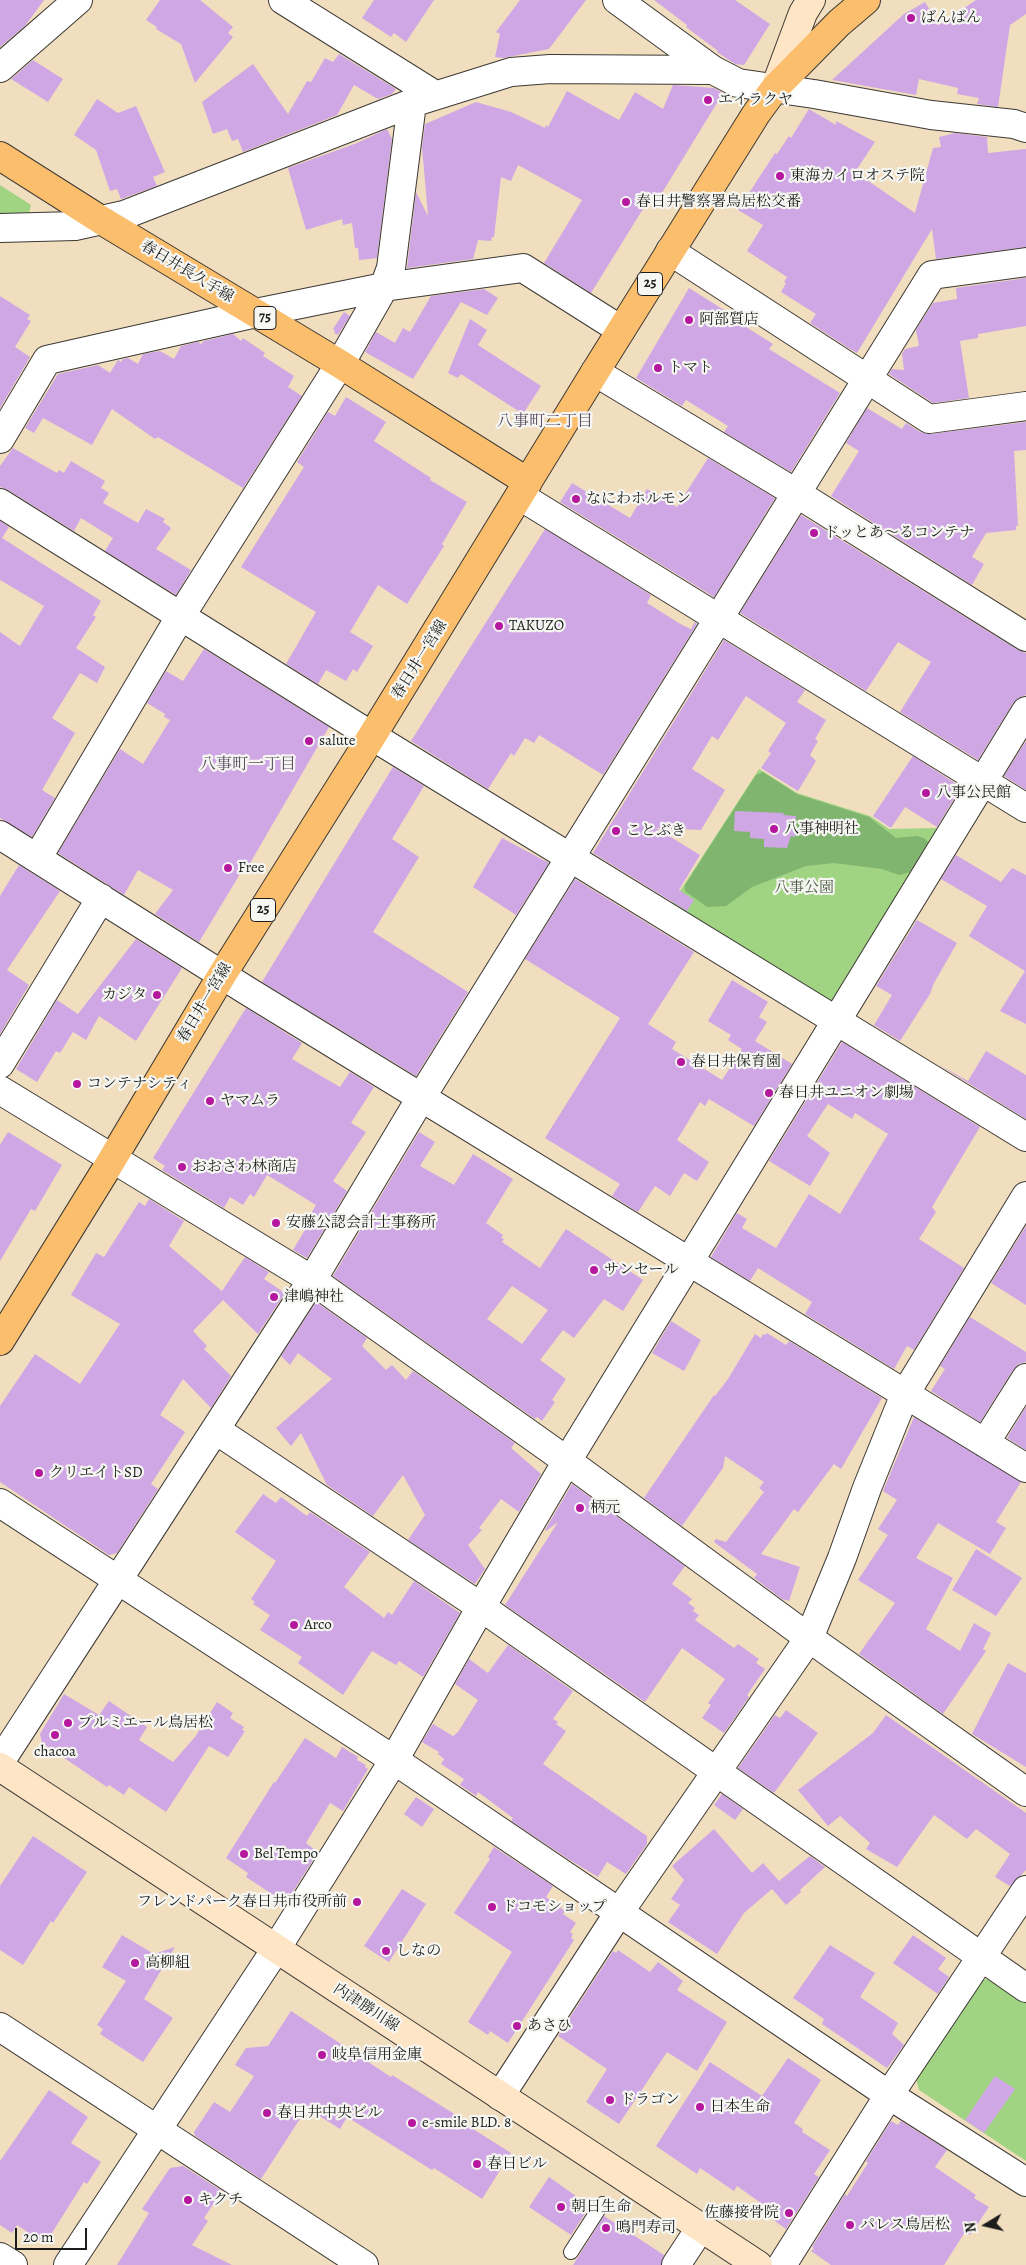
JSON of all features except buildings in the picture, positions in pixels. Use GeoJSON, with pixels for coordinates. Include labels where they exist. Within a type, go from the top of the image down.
{"type":"FeatureCollection","features":[{"type":"Feature","properties":{"kind":"main road"},"geometry":{"type":"LineString","coordinates":[[775,88],[803,13],[812,0]]}},
{"type":"Feature","properties":{"kind":"main road","name":"春日井一宮線"},"geometry":{"type":"LineString","coordinates":[[0,1341],[113,1158],[222,975],[372,736],[709,187],[775,88],[839,23],[866,0]]}},
{"type":"Feature","properties":{"kind":"main road","name":"春日井長久手線"},"geometry":{"type":"LineString","coordinates":[[0,156],[100,220],[340,364],[524,489]]}},
{"type":"Feature","properties":{"kind":"main road","name":"内津勝川線"},"geometry":{"type":"LineString","coordinates":[[0,1766],[758,2265]]}},
{"type":"Feature","properties":{"kind":"street"},"geometry":{"type":"LineString","coordinates":[[0,68],[78,0]]}},
{"type":"Feature","properties":{"kind":"street"},"geometry":{"type":"LineString","coordinates":[[283,0],[424,99]]}},
{"type":"Feature","properties":{"kind":"street"},"geometry":{"type":"LineString","coordinates":[[617,0],[713,70],[738,84],[775,88],[931,115],[1014,124],[1026,128]]}},
{"type":"Feature","properties":{"kind":"street"},"geometry":{"type":"LineString","coordinates":[[0,228],[75,226],[124,215],[424,99],[511,72],[550,69],[713,70]]}},
{"type":"Feature","properties":{"kind":"street"},"geometry":{"type":"LineString","coordinates":[[38,857],[180,617],[340,364],[384,286],[391,268],[424,99]]}},
{"type":"Feature","properties":{"kind":"street"},"geometry":{"type":"LineString","coordinates":[[670,251],[929,419],[1026,406]]}},
{"type":"Feature","properties":{"kind":"street"},"geometry":{"type":"LineString","coordinates":[[0,1762],[312,1280],[422,1096],[932,275],[1026,262]]}},
{"type":"Feature","properties":{"kind":"street"},"geometry":{"type":"LineString","coordinates":[[0,439],[47,360],[384,286],[523,268],[621,330]]}},
{"type":"Feature","properties":{"kind":"street"},"geometry":{"type":"LineString","coordinates":[[595,372],[796,493],[1026,637]]}},
{"type":"Feature","properties":{"kind":"street"},"geometry":{"type":"LineString","coordinates":[[524,489],[720,617],[1026,808]]}},
{"type":"Feature","properties":{"kind":"street"},"geometry":{"type":"LineString","coordinates":[[0,503],[372,736],[1026,1137]]}},
{"type":"Feature","properties":{"kind":"street"},"geometry":{"type":"LineString","coordinates":[[68,2265],[276,1949],[394,1760],[567,1461],[835,1020],[1026,711]]}},
{"type":"Feature","properties":{"kind":"street"},"geometry":{"type":"LineString","coordinates":[[0,834],[222,975],[1026,1468]]}},
{"type":"Feature","properties":{"kind":"street"},"geometry":{"type":"LineString","coordinates":[[0,1064],[101,898]]}},
{"type":"Feature","properties":{"kind":"street"},"geometry":{"type":"LineString","coordinates":[[0,1090],[312,1280],[567,1461],[809,1638],[1026,1792]]}},
{"type":"Feature","properties":{"kind":"street"},"geometry":{"type":"LineString","coordinates":[[500,2096],[620,1911],[809,1638],[905,1394],[1022,1211]]}},
{"type":"Feature","properties":{"kind":"street"},"geometry":{"type":"LineString","coordinates":[[985,1443],[1026,1378]]}},
{"type":"Feature","properties":{"kind":"street"},"geometry":{"type":"LineString","coordinates":[[216,1430],[481,1607],[1026,1988]]}},
{"type":"Feature","properties":{"kind":"street"},"geometry":{"type":"LineString","coordinates":[[0,1503],[394,1760],[620,1911],[889,2095],[1026,2182]]}},
{"type":"Feature","properties":{"kind":"street"},"geometry":{"type":"LineString","coordinates":[[782,2265],[889,2095],[1026,1890]]}},
{"type":"Feature","properties":{"kind":"street"},"geometry":{"type":"LineString","coordinates":[[0,2026],[364,2265]]}},
{"type":"Feature","properties":{"kind":"street"},"geometry":{"type":"LineString","coordinates":[[676,2265],[701,2227]]}},
{"type":"Feature","properties":{"kind":"street"},"geometry":{"type":"LineString","coordinates":[[0,2257],[13,2265]]}},
{"type":"Feature","properties":{"kind":"lane"},"geometry":{"type":"LineString","coordinates":[[571,2252],[602,2204]]}},
{"type":"Feature","properties":{"kind":"green space"},"geometry":{"type":"Polygon","coordinates":[[[0,185],[31,205],[28,217],[0,217],[0,185]]]}},
{"type":"Feature","properties":{"kind":"green space","name":"八事公園"},"geometry":{"type":"Polygon","coordinates":[[[759,769],[797,793],[870,816],[889,829],[936,828],[937,841],[837,1006],[669,908],[759,769]]]}},
{"type":"Feature","properties":{"kind":"green space"},"geometry":{"type":"Polygon","coordinates":[[[763,772],[797,794],[869,817],[896,838],[917,836],[924,838],[929,843],[927,854],[911,872],[899,875],[882,869],[834,863],[806,866],[752,887],[726,906],[707,907],[685,891],[685,885],[756,775],[763,772]]]}},
{"type":"Feature","properties":{"kind":"green space"},"geometry":{"type":"Polygon","coordinates":[[[992,1978],[1026,2002],[1026,2161],[919,2090],[916,2078],[978,1981],[992,1978]]]}},
{"type":"Feature","properties":{"kind":"place","name":"ばんばん"},"geometry":{"type":"Point","coordinates":[911,18]}},
{"type":"Feature","properties":{"kind":"place","name":"エイラクヤ"},"geometry":{"type":"Point","coordinates":[708,100]}},
{"type":"Feature","properties":{"kind":"place","name":"東海カイロオステ院"},"geometry":{"type":"Point","coordinates":[780,176]}},
{"type":"Feature","properties":{"kind":"place","name":"春日井警察署鳥居松交番"},"geometry":{"type":"Point","coordinates":[626,202]}},
{"type":"Feature","properties":{"kind":"place","name":"阿部質店"},"geometry":{"type":"Point","coordinates":[689,320]}},
{"type":"Feature","properties":{"kind":"place","name":"トマト"},"geometry":{"type":"Point","coordinates":[658,368]}},
{"type":"Feature","properties":{"kind":"place","name":"なにわホルモン"},"geometry":{"type":"Point","coordinates":[576,499]}},
{"type":"Feature","properties":{"kind":"place","name":"ドッとあ〜るコンテナ"},"geometry":{"type":"Point","coordinates":[814,533]}},
{"type":"Feature","properties":{"kind":"place","name":"TAKUZO"},"geometry":{"type":"Point","coordinates":[499,626]}},
{"type":"Feature","properties":{"kind":"place","name":"salute"},"geometry":{"type":"Point","coordinates":[309,741]}},
{"type":"Feature","properties":{"kind":"place","name":"八事公民館"},"geometry":{"type":"Point","coordinates":[926,793]}},
{"type":"Feature","properties":{"kind":"place","name":"八事神明社"},"geometry":{"type":"Point","coordinates":[774,829]}},
{"type":"Feature","properties":{"kind":"place","name":"ことぶき"},"geometry":{"type":"Point","coordinates":[616,831]}},
{"type":"Feature","properties":{"kind":"place","name":"Free"},"geometry":{"type":"Point","coordinates":[228,868]}},
{"type":"Feature","properties":{"kind":"place","name":"カジタ"},"geometry":{"type":"Point","coordinates":[157,995]}},
{"type":"Feature","properties":{"kind":"place","name":"春日井保育園"},"geometry":{"type":"Point","coordinates":[681,1062]}},
{"type":"Feature","properties":{"kind":"place","name":"コンテナシティ"},"geometry":{"type":"Point","coordinates":[77,1084]}},
{"type":"Feature","properties":{"kind":"place","name":"春日井ユニオン劇場"},"geometry":{"type":"Point","coordinates":[769,1093]}},
{"type":"Feature","properties":{"kind":"place","name":"ヤマムラ"},"geometry":{"type":"Point","coordinates":[210,1101]}},
{"type":"Feature","properties":{"kind":"place","name":"おおさわ林商店"},"geometry":{"type":"Point","coordinates":[182,1167]}},
{"type":"Feature","properties":{"kind":"place","name":"安藤公認会計士事務所"},"geometry":{"type":"Point","coordinates":[276,1223]}},
{"type":"Feature","properties":{"kind":"place","name":"サンセール"},"geometry":{"type":"Point","coordinates":[594,1270]}},
{"type":"Feature","properties":{"kind":"place","name":"津嶋神社"},"geometry":{"type":"Point","coordinates":[274,1297]}},
{"type":"Feature","properties":{"kind":"place","name":"クリエイトSD"},"geometry":{"type":"Point","coordinates":[39,1473]}},
{"type":"Feature","properties":{"kind":"place","name":"柄元"},"geometry":{"type":"Point","coordinates":[580,1508]}},
{"type":"Feature","properties":{"kind":"place","name":"Arco"},"geometry":{"type":"Point","coordinates":[294,1625]}},
{"type":"Feature","properties":{"kind":"place","name":"プルミエール鳥居松"},"geometry":{"type":"Point","coordinates":[68,1723]}},
{"type":"Feature","properties":{"kind":"place","name":"chacoa"},"geometry":{"type":"Point","coordinates":[55,1735]}},
{"type":"Feature","properties":{"kind":"place","name":"Bel Tempo"},"geometry":{"type":"Point","coordinates":[244,1854]}},
{"type":"Feature","properties":{"kind":"place","name":"フレンドパーク春日井市役所前"},"geometry":{"type":"Point","coordinates":[357,1902]}},
{"type":"Feature","properties":{"kind":"place","name":"ドコモショップ"},"geometry":{"type":"Point","coordinates":[492,1907]}},
{"type":"Feature","properties":{"kind":"place","name":"しなの"},"geometry":{"type":"Point","coordinates":[386,1951]}},
{"type":"Feature","properties":{"kind":"place","name":"高柳組"},"geometry":{"type":"Point","coordinates":[135,1963]}},
{"type":"Feature","properties":{"kind":"place","name":"あさひ"},"geometry":{"type":"Point","coordinates":[517,2026]}},
{"type":"Feature","properties":{"kind":"place","name":"岐阜信用金庫"},"geometry":{"type":"Point","coordinates":[322,2055]}},
{"type":"Feature","properties":{"kind":"place","name":"ドラゴン"},"geometry":{"type":"Point","coordinates":[610,2100]}},
{"type":"Feature","properties":{"kind":"place","name":"日本生命"},"geometry":{"type":"Point","coordinates":[700,2107]}},
{"type":"Feature","properties":{"kind":"place","name":"春日井中央ビル"},"geometry":{"type":"Point","coordinates":[267,2113]}},
{"type":"Feature","properties":{"kind":"place","name":"e-smile BLD. 8"},"geometry":{"type":"Point","coordinates":[412,2123]}},
{"type":"Feature","properties":{"kind":"place","name":"春日ビル"},"geometry":{"type":"Point","coordinates":[477,2164]}},
{"type":"Feature","properties":{"kind":"place","name":"キクチ"},"geometry":{"type":"Point","coordinates":[188,2200]}},
{"type":"Feature","properties":{"kind":"place","name":"朝日生命"},"geometry":{"type":"Point","coordinates":[561,2207]}},
{"type":"Feature","properties":{"kind":"place","name":"佐藤接骨院"},"geometry":{"type":"Point","coordinates":[789,2213]}},
{"type":"Feature","properties":{"kind":"place","name":"パレス鳥居松"},"geometry":{"type":"Point","coordinates":[850,2225]}},
{"type":"Feature","properties":{"kind":"place","name":"鳴門寿司"},"geometry":{"type":"Point","coordinates":[606,2228]}},
{"type":"Feature","properties":{"kind":"district","name":"八事町二丁目"},"geometry":{"type":"Point","coordinates":[545,422]}},
{"type":"Feature","properties":{"kind":"district","name":"八事町一丁目"},"geometry":{"type":"Point","coordinates":[248,765]}}]}
